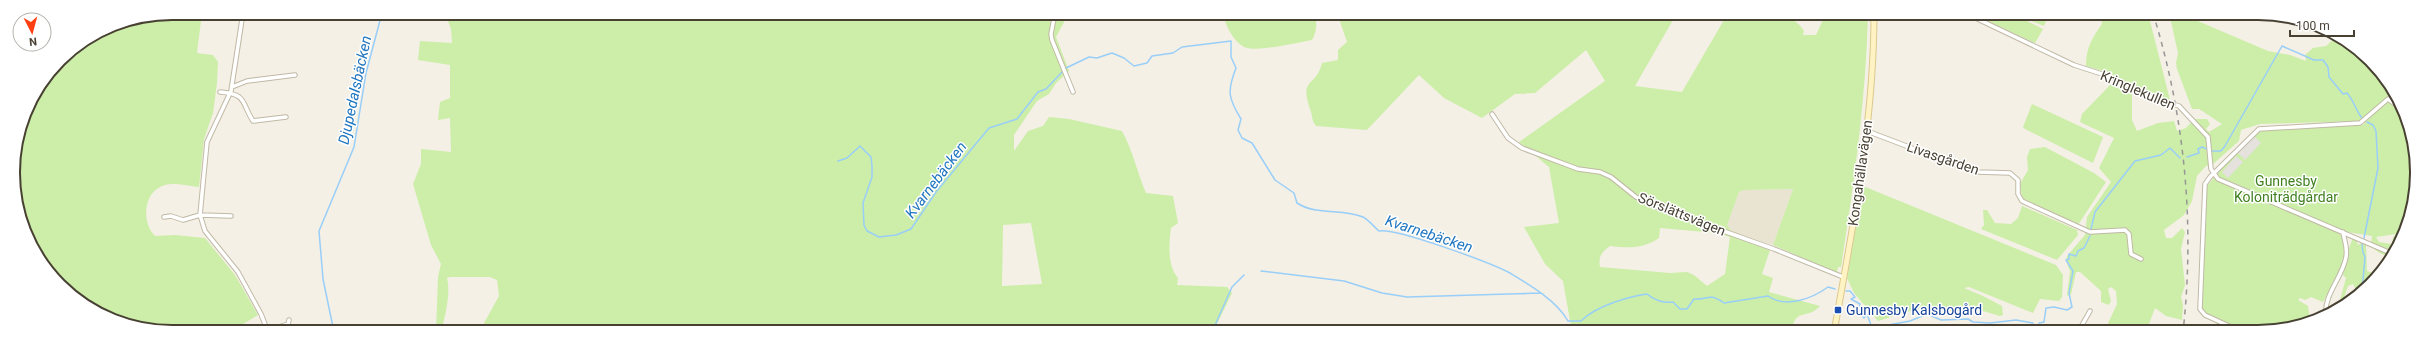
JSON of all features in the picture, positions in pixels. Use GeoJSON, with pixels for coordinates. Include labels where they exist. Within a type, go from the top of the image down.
{"type":"FeatureCollection","features":[{"type":"Feature","properties":{"kind":"main road","name":"Kongahällavägen"},"geometry":{"type":"LineString","coordinates":[[1835,325],[1867,131],[1872,72],[1874,20]]}},
{"type":"Feature","properties":{"kind":"street"},"geometry":{"type":"LineString","coordinates":[[242,20],[232,87],[207,142],[200,215],[205,231],[238,272],[266,325]]}},
{"type":"Feature","properties":{"kind":"street"},"geometry":{"type":"LineString","coordinates":[[1054,20],[1051,34],[1052,40],[1073,92]]}},
{"type":"Feature","properties":{"kind":"street","name":"Kringlekullen"},"geometry":{"type":"LineString","coordinates":[[1980,20],[2074,65],[2104,75],[2154,98],[2179,106],[2208,137],[2210,169],[2214,174]]}},
{"type":"Feature","properties":{"kind":"street"},"geometry":{"type":"LineString","coordinates":[[232,87],[247,81],[295,75]]}},
{"type":"Feature","properties":{"kind":"street"},"geometry":{"type":"LineString","coordinates":[[220,92],[230,93],[241,98],[245,103],[253,121],[286,117]]}},
{"type":"Feature","properties":{"kind":"street"},"geometry":{"type":"LineString","coordinates":[[2226,325],[2202,314],[2200,309],[2203,193],[2206,181],[2259,130],[2360,123],[2388,99],[2393,102]]}},
{"type":"Feature","properties":{"kind":"street","name":"Sörslättsvägen"},"geometry":{"type":"LineString","coordinates":[[1492,114],[1508,138],[1522,148],[1578,169],[1600,172],[1611,177],[1636,197],[1659,208],[1774,249],[1843,277]]}},
{"type":"Feature","properties":{"kind":"street","name":"Livasgården"},"geometry":{"type":"LineString","coordinates":[[1867,131],[1978,172],[2010,173],[2018,180],[2018,194],[2022,201],[2090,232],[2125,230],[2129,234],[2131,254],[2140,259]]}},
{"type":"Feature","properties":{"kind":"street"},"geometry":{"type":"LineString","coordinates":[[2214,174],[2227,184],[2388,252]]}},
{"type":"Feature","properties":{"kind":"street"},"geometry":{"type":"LineString","coordinates":[[164,217],[185,220],[200,215],[232,216]]}},
{"type":"Feature","properties":{"kind":"street"},"geometry":{"type":"LineString","coordinates":[[2326,309],[2346,257],[2346,241],[2343,232]]}},
{"type":"Feature","properties":{"kind":"street"},"geometry":{"type":"LineString","coordinates":[[2082,325],[2090,312]]}},
{"type":"Feature","properties":{"kind":"street"},"geometry":{"type":"LineString","coordinates":[[285,325],[288,324],[290,320]]}},
{"type":"Feature","properties":{"kind":"shaded area"},"geometry":{"type":"Polygon","coordinates":[[[2254,136],[2261,143],[2245,160],[2238,153],[2254,136]]]}},
{"type":"Feature","properties":{"kind":"shaded area"},"geometry":{"type":"Polygon","coordinates":[[[2236,156],[2243,162],[2228,178],[2222,172],[2236,156]]]}},
{"type":"Feature","properties":{"kind":"shaded area"},"geometry":{"type":"Polygon","coordinates":[[[1793,189],[1773,245],[1730,231],[1727,225],[1739,192],[1744,190],[1793,189]]]}},
{"type":"Feature","properties":{"kind":"green space"},"geometry":{"type":"Polygon","coordinates":[[[201,20],[197,53],[213,55],[218,62],[213,113],[204,139],[199,187],[173,184],[158,188],[148,200],[146,215],[151,230],[155,236],[175,235],[205,238],[235,275],[258,315],[242,325],[163,325],[123,317],[96,305],[72,287],[58,273],[40,249],[28,222],[21,192],[20,163],[25,133],[40,96],[58,72],[72,58],[96,40],[123,28],[153,21],[201,20]]]}},
{"type":"Feature","properties":{"kind":"green space"},"geometry":{"type":"Polygon","coordinates":[[[448,20],[1065,20],[1056,37],[1069,71],[1056,83],[1049,94],[1037,101],[1014,135],[1014,151],[1028,131],[1043,126],[1049,117],[1069,119],[1122,131],[1146,193],[1173,196],[1178,223],[1171,228],[1170,261],[1174,273],[1178,278],[1177,285],[1227,287],[1232,293],[1216,325],[483,325],[499,296],[497,280],[490,277],[450,277],[447,278],[448,298],[443,325],[436,325],[438,277],[441,264],[431,245],[413,184],[421,164],[421,149],[451,152],[450,118],[438,120],[440,102],[450,98],[450,65],[418,60],[420,41],[452,43],[451,29],[448,20]],[[1031,223],[1003,225],[1002,286],[1042,284],[1031,223]]]}},
{"type":"Feature","properties":{"kind":"green space"},"geometry":{"type":"Polygon","coordinates":[[[1225,20],[1316,20],[1316,30],[1312,40],[1288,45],[1250,49],[1244,47],[1236,41],[1225,20]]]}},
{"type":"Feature","properties":{"kind":"green space"},"geometry":{"type":"Polygon","coordinates":[[[1339,20],[1673,20],[1635,86],[1682,92],[1724,20],[1792,20],[1804,31],[1803,35],[1816,35],[1823,20],[1868,20],[1862,109],[1855,172],[1841,267],[1838,267],[1837,273],[1773,245],[1793,189],[1744,190],[1739,192],[1727,225],[1736,238],[1770,250],[1762,274],[1773,278],[1769,292],[1820,306],[1815,310],[1799,316],[1793,325],[1571,325],[1563,281],[1545,264],[1524,227],[1559,223],[1549,167],[1519,142],[1605,81],[1586,50],[1535,93],[1515,94],[1482,118],[1444,98],[1419,75],[1367,130],[1316,126],[1314,124],[1307,99],[1307,87],[1316,76],[1322,63],[1338,60],[1338,50],[1347,42],[1339,20]],[[1660,228],[1659,238],[1653,242],[1636,247],[1610,246],[1601,255],[1600,267],[1670,273],[1687,272],[1694,275],[1707,286],[1725,274],[1730,237],[1716,233],[1660,228]]]}},
{"type":"Feature","properties":{"kind":"green space"},"geometry":{"type":"Polygon","coordinates":[[[1985,20],[2025,20],[2043,29],[2035,43],[1985,20]]]}},
{"type":"Feature","properties":{"kind":"green space"},"geometry":{"type":"Polygon","coordinates":[[[2029,20],[2046,20],[2044,26],[2029,20]]]}},
{"type":"Feature","properties":{"kind":"green space"},"geometry":{"type":"Polygon","coordinates":[[[2102,20],[2150,20],[2170,100],[2161,99],[2107,72],[2086,66],[2090,44],[2102,24],[2102,20]]]}},
{"type":"Feature","properties":{"kind":"green space","name":"Gunnesby Koloniträdgårdar"},"geometry":{"type":"Polygon","coordinates":[[[2171,20],[2195,20],[2268,51],[2290,55],[2306,61],[2305,55],[2313,48],[2326,46],[2333,40],[2358,58],[2372,72],[2390,96],[2405,133],[2410,163],[2409,192],[2402,222],[2397,234],[2376,237],[2379,242],[2392,244],[2393,237],[2396,235],[2390,249],[2385,255],[2375,250],[2371,246],[2372,236],[2335,230],[2342,237],[2345,246],[2345,255],[2338,275],[2323,302],[2311,297],[2305,300],[2300,298],[2298,300],[2308,306],[2309,316],[2297,320],[2267,325],[2218,325],[2201,311],[2205,190],[2231,158],[2263,130],[2363,125],[2387,99],[2359,121],[2260,124],[2241,130],[2239,141],[2212,165],[2206,166],[2197,176],[2192,201],[2184,215],[2164,230],[2166,238],[2172,238],[2182,228],[2185,232],[2181,249],[2185,285],[2181,297],[2183,305],[2182,320],[2166,316],[2155,308],[2149,325],[2107,325],[2117,304],[2116,291],[2111,287],[2108,289],[2111,301],[2109,305],[2101,302],[2101,291],[2080,272],[2076,272],[2071,294],[2067,296],[2070,271],[2066,261],[2067,256],[2085,235],[2087,217],[2111,182],[2099,168],[2114,138],[2080,122],[2082,114],[2113,82],[2132,91],[2132,120],[2137,131],[2158,123],[2174,121],[2177,131],[2186,128],[2194,119],[2207,119],[2210,124],[2206,129],[2209,132],[2222,124],[2199,109],[2192,109],[2177,69],[2176,63],[2178,53],[2171,20]]]}},
{"type":"Feature","properties":{"kind":"green space"},"geometry":{"type":"Polygon","coordinates":[[[2032,104],[2103,137],[2093,163],[2025,129],[2023,127],[2032,104]]]}},
{"type":"Feature","properties":{"kind":"green space"},"geometry":{"type":"Polygon","coordinates":[[[2045,147],[2094,173],[2106,182],[2078,225],[2022,198],[2020,184],[2028,170],[2027,157],[2030,149],[2045,147]]]}},
{"type":"Feature","properties":{"kind":"green space"},"geometry":{"type":"Polygon","coordinates":[[[1863,186],[2056,265],[2063,275],[2062,297],[2059,301],[2040,299],[2033,313],[1969,287],[1964,288],[2002,306],[2003,315],[2000,316],[1983,311],[1920,308],[1878,321],[1854,293],[1847,278],[1863,186]]]}},
{"type":"Feature","properties":{"kind":"green space"},"geometry":{"type":"Polygon","coordinates":[[[2022,206],[2077,230],[2078,235],[2057,260],[1981,229],[1984,225],[1983,210],[1987,210],[1995,223],[2011,224],[2018,218],[2022,206]]]}},
{"type":"Feature","properties":{"kind":"green space"},"geometry":{"type":"Polygon","coordinates":[[[2353,239],[2356,239],[2358,245],[2363,242],[2366,244],[2367,271],[2372,273],[2355,289],[2353,284],[2348,286],[2344,298],[2340,301],[2346,278],[2343,275],[2353,239]]]}},
{"type":"Feature","properties":{"kind":"waterway","name":"Djupedalsbäcken"},"geometry":{"type":"LineString","coordinates":[[333,325],[323,279],[319,231],[354,147],[366,73],[380,20]]}},
{"type":"Feature","properties":{"kind":"waterway","name":"Kvarnebäcken"},"geometry":{"type":"LineString","coordinates":[[1066,68],[1089,57],[1097,58],[1112,53],[1124,58],[1134,66],[1147,63],[1152,56],[1173,53],[1182,47],[1231,41],[1231,57],[1236,68],[1231,83],[1230,94],[1233,105],[1241,119],[1238,130],[1242,138],[1252,143],[1275,180],[1294,193],[1297,203],[1305,207],[1321,211],[1355,214],[1365,218],[1379,231],[1423,240],[1500,268],[1534,288],[1550,300],[1568,321],[1581,321],[1595,311],[1612,303],[1630,297],[1647,294],[1660,301],[1673,302],[1680,309],[1687,309],[1694,299],[1711,297],[1724,303],[1768,296],[1775,300],[1791,302],[1815,295],[1828,287],[1835,289]]}},
{"type":"Feature","properties":{"kind":"waterway"},"geometry":{"type":"LineString","coordinates":[[2212,151],[2221,151],[2225,146],[2282,46],[2314,60],[2323,60],[2328,67],[2329,77],[2343,94],[2347,93],[2363,119]]}},
{"type":"Feature","properties":{"kind":"waterway","name":"Kvarnebäcken"},"geometry":{"type":"LineString","coordinates":[[838,161],[847,158],[860,146],[871,157],[872,177],[863,203],[864,225],[867,231],[879,237],[896,235],[911,229],[936,192],[989,128],[1017,119],[1038,92],[1046,89],[1063,71]]}},
{"type":"Feature","properties":{"kind":"waterway"},"geometry":{"type":"LineString","coordinates":[[2364,238],[2378,168],[2376,131],[2373,125],[2367,122]]}},
{"type":"Feature","properties":{"kind":"waterway"},"geometry":{"type":"LineString","coordinates":[[2187,157],[2199,153],[2198,149],[2202,147],[2207,149]]}},
{"type":"Feature","properties":{"kind":"waterway"},"geometry":{"type":"LineString","coordinates":[[2091,229],[2095,212],[2135,161],[2161,155],[2170,148],[2180,158]]}},
{"type":"Feature","properties":{"kind":"waterway"},"geometry":{"type":"LineString","coordinates":[[2039,323],[2044,322],[2046,308],[2054,307],[2067,310],[2072,307],[2069,293],[2073,271],[2066,260],[2069,259],[2069,254],[2076,256],[2078,251],[2084,248],[2090,236]]}},
{"type":"Feature","properties":{"kind":"waterway"},"geometry":{"type":"LineString","coordinates":[[2362,244],[2365,257],[2363,282]]}},
{"type":"Feature","properties":{"kind":"waterway"},"geometry":{"type":"LineString","coordinates":[[1261,271],[1344,281],[1382,293],[1407,297],[1541,293]]}},
{"type":"Feature","properties":{"kind":"waterway"},"geometry":{"type":"LineString","coordinates":[[1215,325],[1232,287],[1244,275]]}},
{"type":"Feature","properties":{"kind":"waterway"},"geometry":{"type":"LineString","coordinates":[[1846,291],[1850,291],[1855,297],[1851,299],[1860,304],[1858,309],[1864,318],[1867,314],[1871,325]]}},
{"type":"Feature","properties":{"kind":"waterway"},"geometry":{"type":"LineString","coordinates":[[1888,325],[1910,321],[1927,314],[1941,320],[1968,319],[1973,322],[1990,323],[2016,320],[2033,323]]}},
{"type":"Feature","properties":{"kind":"railway"},"geometry":{"type":"LineString","coordinates":[[2155,20],[2173,92],[2180,131],[2184,171],[2188,251],[2184,325]]}},
{"type":"Feature","properties":{"kind":"place","name":"Gunnesby Kalsbogård"},"geometry":{"type":"Point","coordinates":[1838,310]}}]}
